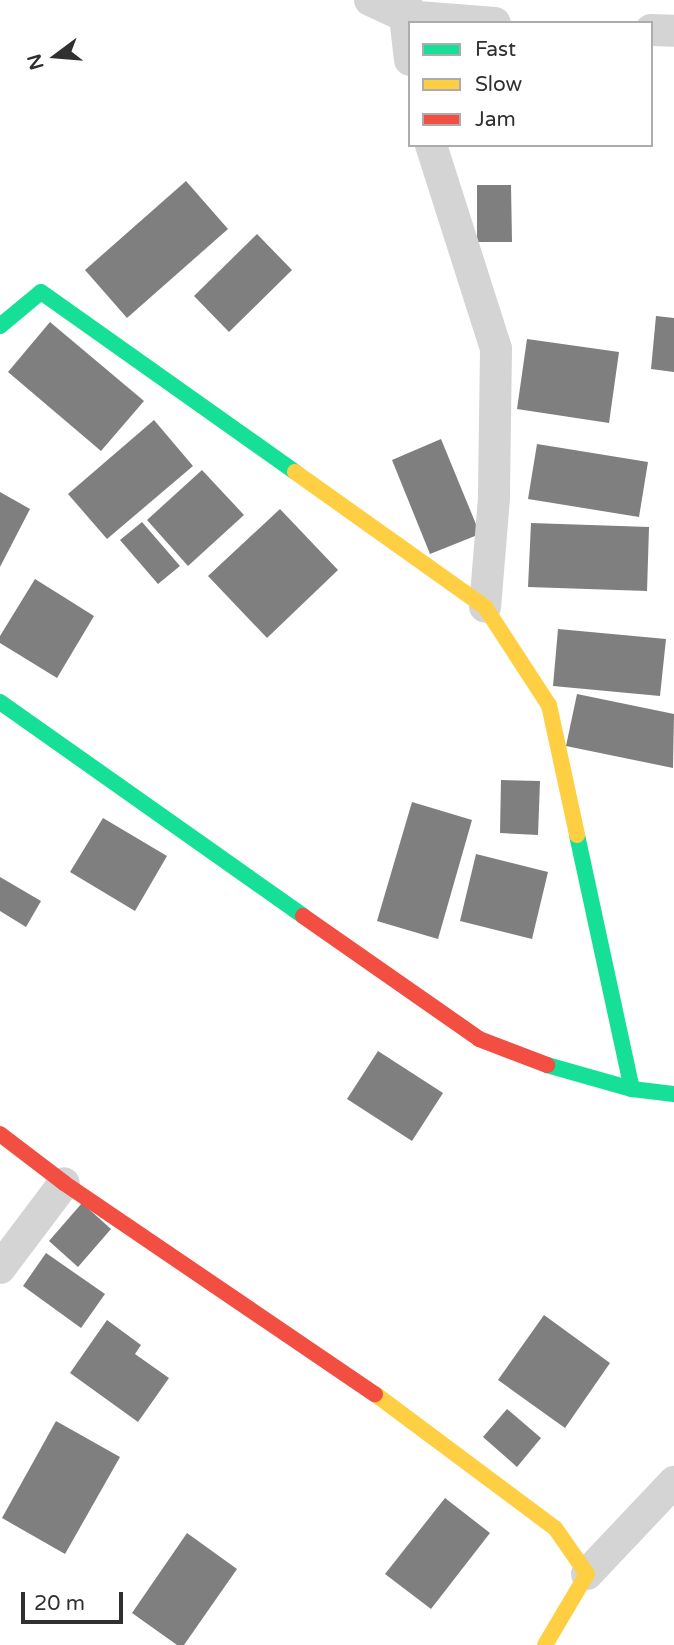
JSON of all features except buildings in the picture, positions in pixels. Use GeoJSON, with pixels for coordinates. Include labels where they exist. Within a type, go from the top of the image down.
{"type":"FeatureCollection","features":[{"type":"Feature","properties":{"kind":"street"},"geometry":{"type":"LineString","coordinates":[[370,0],[483,21]]}},
{"type":"Feature","properties":{"kind":"street"},"geometry":{"type":"LineString","coordinates":[[405,8],[408,39]]}},
{"type":"Feature","properties":{"kind":"street"},"geometry":{"type":"LineString","coordinates":[[653,30],[674,31]]}},
{"type":"Feature","properties":{"kind":"street"},"geometry":{"type":"LineString","coordinates":[[432,147],[496,349],[494,498],[485,607]]}},
{"type":"Feature","properties":{"kind":"street"},"geometry":{"type":"LineString","coordinates":[[0,326],[41,292],[485,607],[549,705],[632,1089]]}},
{"type":"Feature","properties":{"kind":"street"},"geometry":{"type":"LineString","coordinates":[[0,702],[479,1039],[555,1068],[632,1089],[674,1094]]}},
{"type":"Feature","properties":{"kind":"street"},"geometry":{"type":"LineString","coordinates":[[0,1135],[64,1184],[417,1425],[555,1528],[587,1574]]}},
{"type":"Feature","properties":{"kind":"street"},"geometry":{"type":"LineString","coordinates":[[0,1268],[64,1184]]}},
{"type":"Feature","properties":{"kind":"street"},"geometry":{"type":"LineString","coordinates":[[545,1645],[587,1574],[674,1482]]}},
{"type":"Feature","properties":{"kind":"traffic: fast"},"geometry":{"type":"LineString","coordinates":[[0,326],[41,292],[295,472]]}},
{"type":"Feature","properties":{"kind":"traffic: fast"},"geometry":{"type":"LineString","coordinates":[[0,702],[303,916]]}},
{"type":"Feature","properties":{"kind":"traffic: fast"},"geometry":{"type":"LineString","coordinates":[[577,835],[632,1089]]}},
{"type":"Feature","properties":{"kind":"traffic: fast"},"geometry":{"type":"LineString","coordinates":[[547,1065],[632,1089],[674,1094]]}},
{"type":"Feature","properties":{"kind":"traffic: slow"},"geometry":{"type":"LineString","coordinates":[[295,472],[485,607],[549,705],[577,835]]}},
{"type":"Feature","properties":{"kind":"traffic: slow"},"geometry":{"type":"LineString","coordinates":[[375,1394],[555,1528],[587,1574],[545,1645]]}},
{"type":"Feature","properties":{"kind":"traffic: jam"},"geometry":{"type":"LineString","coordinates":[[303,916],[479,1039],[547,1065]]}},
{"type":"Feature","properties":{"kind":"traffic: jam"},"geometry":{"type":"LineString","coordinates":[[0,1134],[64,1183],[375,1394]]}}]}
